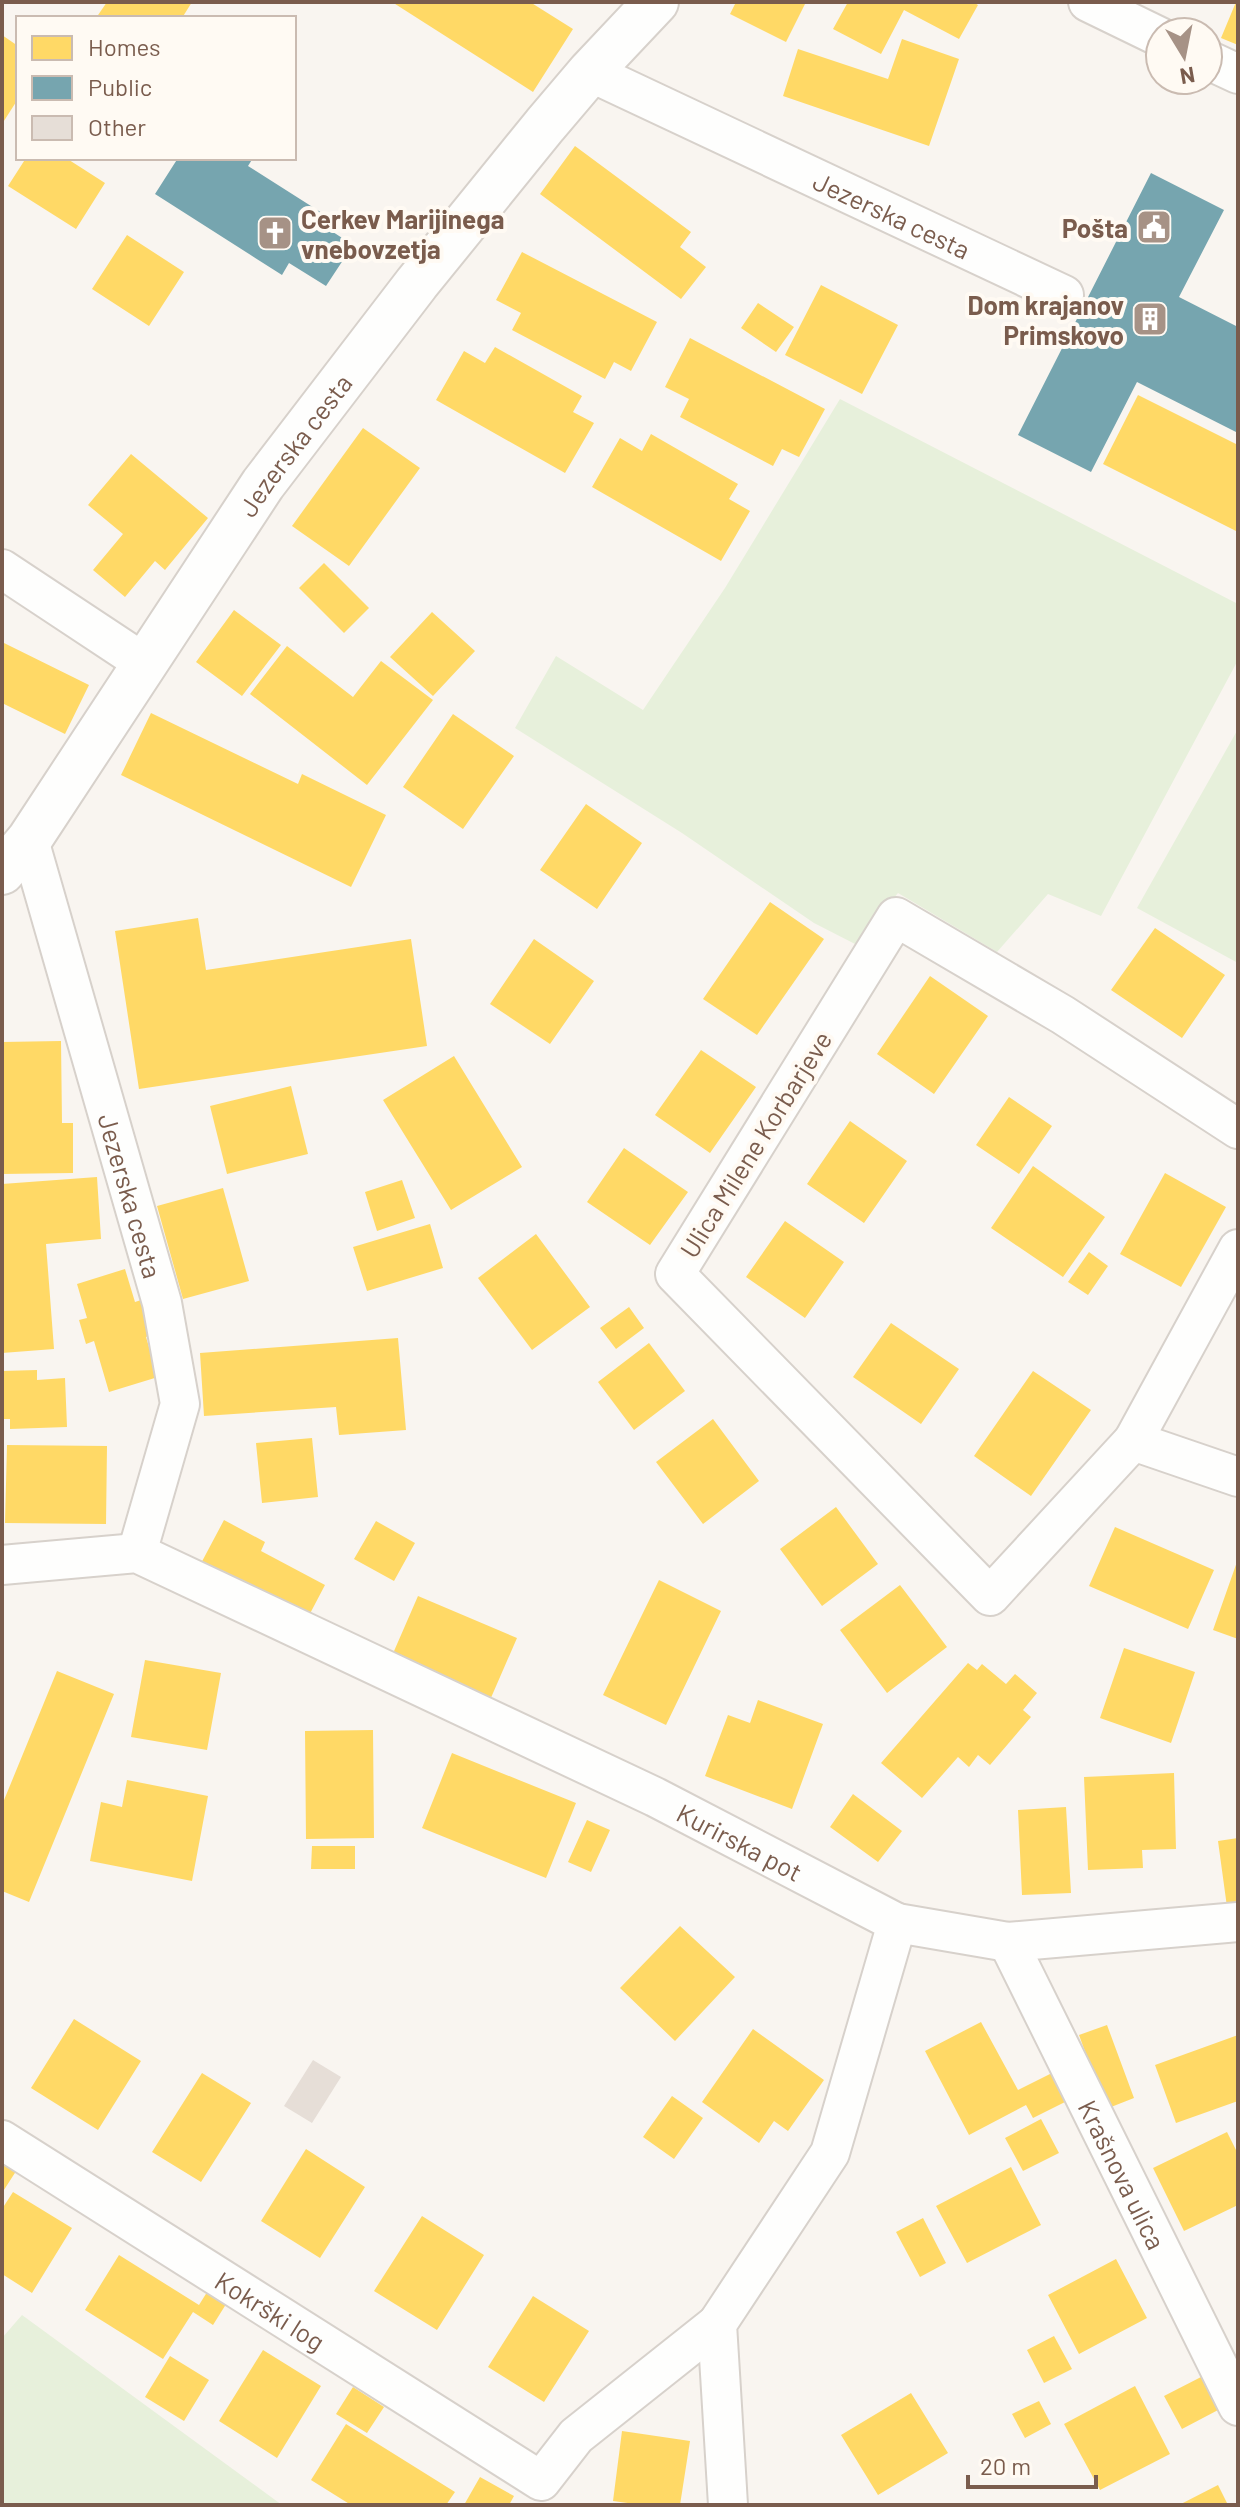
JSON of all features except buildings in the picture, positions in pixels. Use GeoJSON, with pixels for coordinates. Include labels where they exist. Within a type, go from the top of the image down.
{"type":"FeatureCollection","features":[{"type":"Feature","properties":{"kind":"street","name":"Jezerska cesta"},"geometry":{"type":"LineString","coordinates":[[137,1553],[180,1404],[162,1303],[15,856],[289,449],[417,283],[590,72],[656,2]]}},
{"type":"Feature","properties":{"kind":"street"},"geometry":{"type":"LineString","coordinates":[[1088,2],[1144,29]]}},
{"type":"Feature","properties":{"kind":"street","name":"Jezerska cesta"},"geometry":{"type":"LineString","coordinates":[[590,72],[1064,295]]}},
{"type":"Feature","properties":{"kind":"street"},"geometry":{"type":"LineString","coordinates":[[2,569],[144,663]]}},
{"type":"Feature","properties":{"kind":"street","name":"Ulica Milene Korbarjeve"},"geometry":{"type":"LineString","coordinates":[[1238,1129],[1063,1015],[896,917],[675,1274],[990,1596],[1133,1441],[1238,1249]]}},
{"type":"Feature","properties":{"kind":"street"},"geometry":{"type":"LineString","coordinates":[[1133,1441],[1238,1477]]}},
{"type":"Feature","properties":{"kind":"street"},"geometry":{"type":"LineString","coordinates":[[2,1565],[137,1553]]}},
{"type":"Feature","properties":{"kind":"street","name":"Kurirska pot"},"geometry":{"type":"LineString","coordinates":[[137,1553],[655,1797],[897,1923]]}},
{"type":"Feature","properties":{"kind":"street"},"geometry":{"type":"LineString","coordinates":[[728,2505],[717,2324],[830,2153],[897,1923],[1008,1942],[1238,1922]]}},
{"type":"Feature","properties":{"kind":"street","name":"Krašnova ulica"},"geometry":{"type":"LineString","coordinates":[[1008,1942],[1238,2406]]}},
{"type":"Feature","properties":{"kind":"street","name":"Kokrški log"},"geometry":{"type":"LineString","coordinates":[[2,2140],[533,2493],[576,2436],[717,2324]]}},
{"type":"Feature","properties":{"kind":"green space"},"geometry":{"type":"Polygon","coordinates":[[[840,399],[1238,604],[1238,660],[1101,916],[1048,894],[997,952],[898,893],[855,944],[814,923],[682,833],[515,728],[556,656],[643,710],[725,588],[840,399]]]}},
{"type":"Feature","properties":{"kind":"green space"},"geometry":{"type":"Polygon","coordinates":[[[1238,729],[1238,963],[1137,908],[1238,729]]]}},
{"type":"Feature","properties":{"kind":"green space"},"geometry":{"type":"Polygon","coordinates":[[[22,2315],[282,2505],[2,2505],[2,2338],[22,2315]]]}},
{"type":"Feature","properties":{"kind":"place","name":"Pošta"},"geometry":{"type":"Point","coordinates":[1154,227]}},
{"type":"Feature","properties":{"kind":"place","name":"Cerkev Marijinega vnebovzetja"},"geometry":{"type":"Point","coordinates":[275,233]}},
{"type":"Feature","properties":{"kind":"place","name":"Dom krajanov Primskovo"},"geometry":{"type":"Point","coordinates":[1150,319]}}]}
